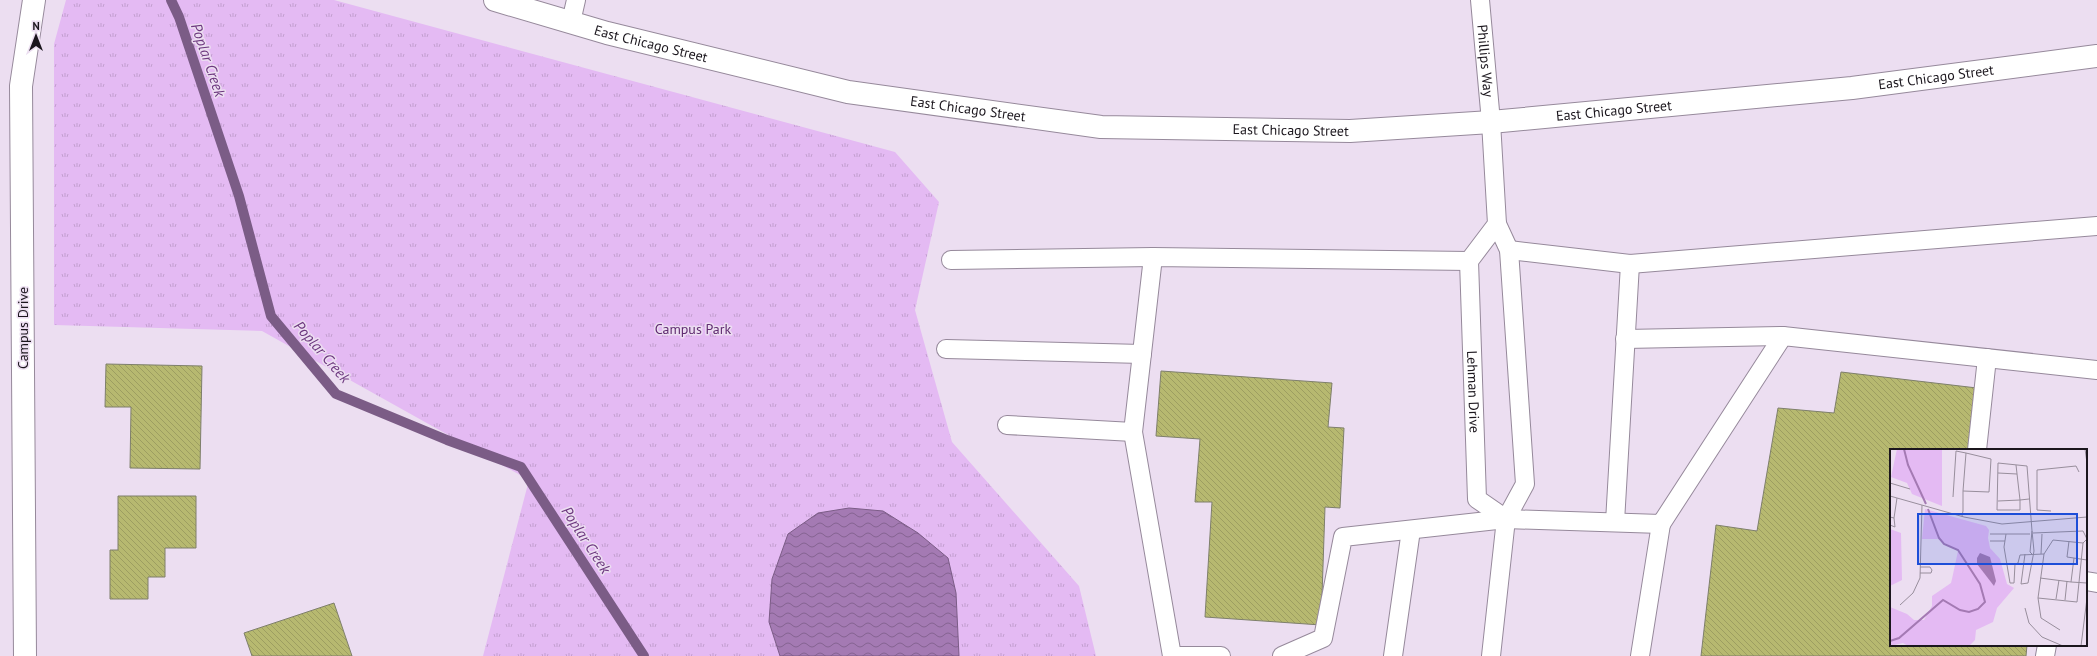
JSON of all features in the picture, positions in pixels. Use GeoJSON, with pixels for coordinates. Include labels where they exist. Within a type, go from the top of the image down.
{"type":"FeatureCollection","features":[{"type":"Feature","properties":{"kind":"main road","name":"Campus Drive"},"geometry":{"type":"LineString","coordinates":[[25,656],[21,86],[34,0]]}},
{"type":"Feature","properties":{"kind":"main road","name":"East Chicago Street"},"geometry":{"type":"LineString","coordinates":[[495,0],[607,33],[848,92],[1101,127],[1350,131],[1491,122],[1852,88],[2097,56]]}},
{"type":"Feature","properties":{"kind":"lane"},"geometry":{"type":"LineString","coordinates":[[571,22],[576,0]]}},
{"type":"Feature","properties":{"kind":"lane","name":"Phillips Way"},"geometry":{"type":"LineString","coordinates":[[1480,0],[1491,122]]}},
{"type":"Feature","properties":{"kind":"lane"},"geometry":{"type":"LineString","coordinates":[[1491,122],[1496,224],[1509,250],[1525,484],[1506,520],[1491,656]]}},
{"type":"Feature","properties":{"kind":"lane"},"geometry":{"type":"LineString","coordinates":[[951,260],[1153,257],[1469,261],[1496,224]]}},
{"type":"Feature","properties":{"kind":"lane"},"geometry":{"type":"LineString","coordinates":[[1509,250],[1630,264],[2097,226]]}},
{"type":"Feature","properties":{"kind":"lane"},"geometry":{"type":"LineString","coordinates":[[1153,257],[1133,432],[1172,656],[1221,656]]}},
{"type":"Feature","properties":{"kind":"lane","name":"Lehman Drive"},"geometry":{"type":"LineString","coordinates":[[1469,261],[1477,499],[1506,520]]}},
{"type":"Feature","properties":{"kind":"lane"},"geometry":{"type":"LineString","coordinates":[[1615,522],[1630,264]]}},
{"type":"Feature","properties":{"kind":"lane"},"geometry":{"type":"LineString","coordinates":[[1625,339],[1783,336],[2097,370]]}},
{"type":"Feature","properties":{"kind":"lane"},"geometry":{"type":"LineString","coordinates":[[1640,656],[1661,524],[1783,336]]}},
{"type":"Feature","properties":{"kind":"lane"},"geometry":{"type":"LineString","coordinates":[[946,348],[1142,354]]}},
{"type":"Feature","properties":{"kind":"lane"},"geometry":{"type":"LineString","coordinates":[[1977,449],[1987,358]]}},
{"type":"Feature","properties":{"kind":"lane"},"geometry":{"type":"LineString","coordinates":[[1007,425],[1133,432]]}},
{"type":"Feature","properties":{"kind":"lane"},"geometry":{"type":"LineString","coordinates":[[1282,656],[1323,638],[1343,537],[1506,520],[1661,524]]}},
{"type":"Feature","properties":{"kind":"lane"},"geometry":{"type":"LineString","coordinates":[[1393,656],[1411,530]]}},
{"type":"Feature","properties":{"kind":"lane"},"geometry":{"type":"LineString","coordinates":[[2087,581],[2097,583]]}},
{"type":"Feature","properties":{"kind":"lane"},"geometry":{"type":"LineString","coordinates":[[2045,656],[2047,646]]}},
{"type":"Feature","properties":{"kind":"green space","name":"Campus Park"},"geometry":{"type":"Polygon","coordinates":[[[66,0],[334,0],[895,152],[939,202],[915,310],[952,442],[1079,586],[1096,656],[483,656],[529,480],[262,331],[54,325],[54,44],[66,0]]]}},
{"type":"Feature","properties":{"kind":"water"},"geometry":{"type":"Polygon","coordinates":[[[849,508],[883,511],[918,533],[948,558],[956,593],[959,656],[780,656],[769,622],[772,579],[788,534],[818,513],[849,508]]]}},
{"type":"Feature","properties":{"kind":"building"},"geometry":{"type":"Polygon","coordinates":[[[106,364],[202,366],[200,469],[130,468],[131,407],[105,407],[106,364]]]}},
{"type":"Feature","properties":{"kind":"building"},"geometry":{"type":"Polygon","coordinates":[[[1161,371],[1332,383],[1328,427],[1344,428],[1340,508],[1325,507],[1321,625],[1205,617],[1212,502],[1195,502],[1200,439],[1156,436],[1161,371]]]}},
{"type":"Feature","properties":{"kind":"building"},"geometry":{"type":"Polygon","coordinates":[[[1841,372],[1977,388],[1971,449],[1890,449],[1890,646],[2027,646],[2026,656],[1701,656],[1716,525],[1757,531],[1778,408],[1834,413],[1841,372]]]}},
{"type":"Feature","properties":{"kind":"building"},"geometry":{"type":"Polygon","coordinates":[[[118,496],[196,496],[196,548],[165,548],[165,577],[148,577],[148,599],[110,599],[110,550],[118,550],[118,496]]]}},
{"type":"Feature","properties":{"kind":"building"},"geometry":{"type":"Polygon","coordinates":[[[334,603],[352,656],[252,656],[244,633],[334,603]]]}},
{"type":"Feature","properties":{"kind":"waterway","name":"Poplar Creek"},"geometry":{"type":"LineString","coordinates":[[171,0],[179,17],[239,196],[271,316],[336,394],[447,440],[521,467],[644,656]]}}]}
